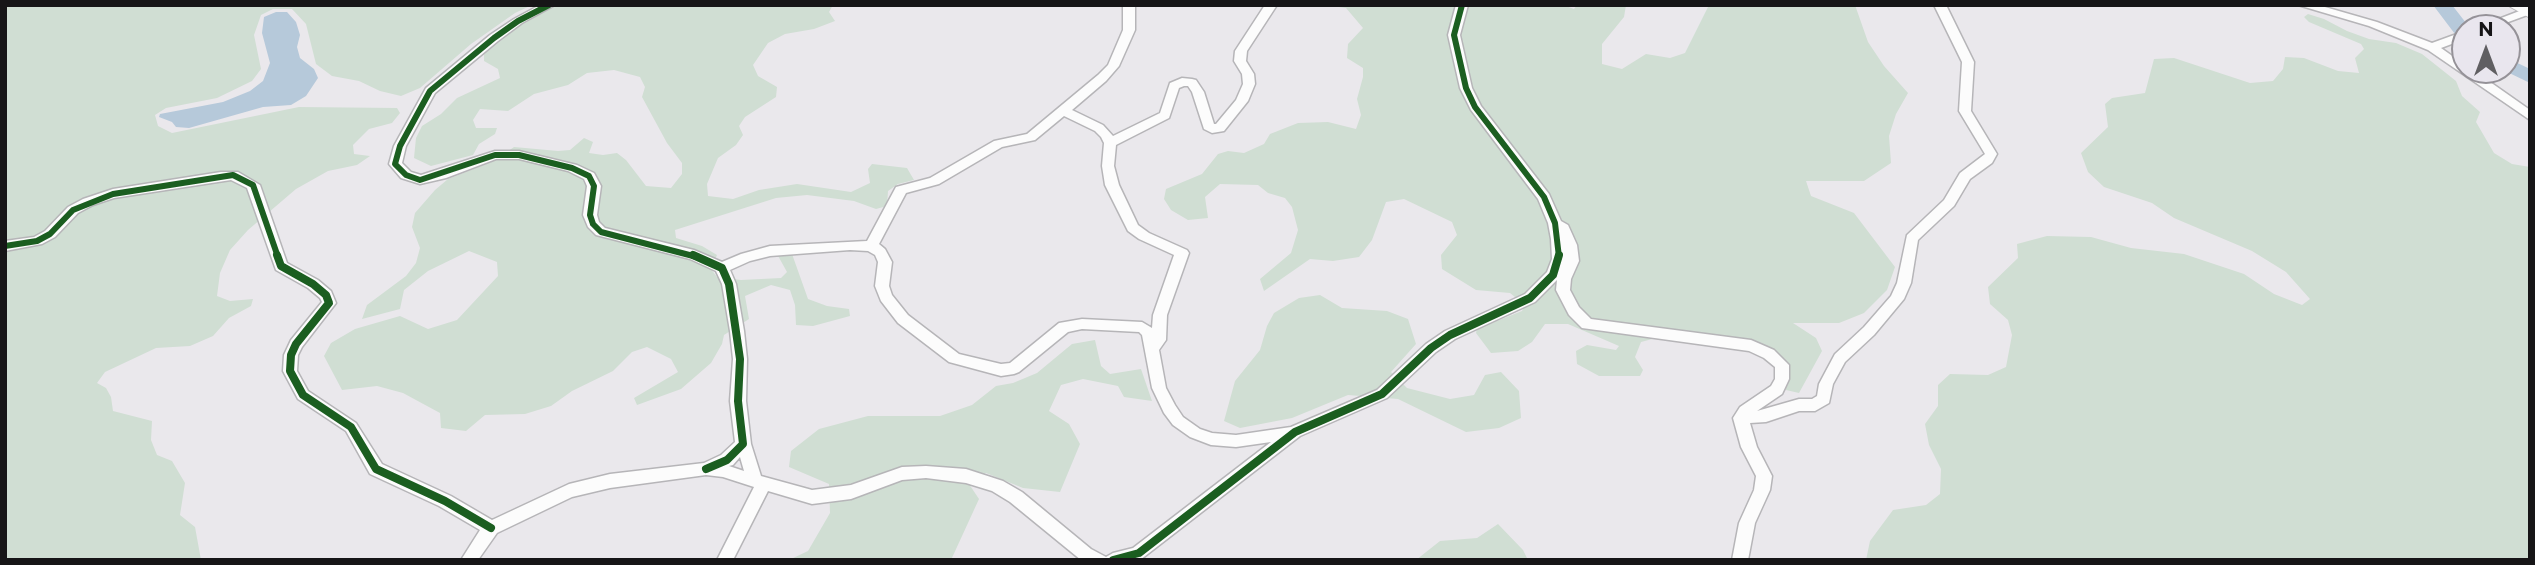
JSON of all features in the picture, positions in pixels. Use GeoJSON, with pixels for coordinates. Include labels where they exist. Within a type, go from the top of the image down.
{"type":"FeatureCollection","features":[{"type":"Feature","properties":{"kind":"street"},"geometry":{"type":"LineString","coordinates":[[548,5],[494,38],[430,91],[400,146],[395,164],[406,176],[420,180],[495,155],[519,155],[572,168],[589,176],[594,186],[590,215],[593,224],[601,232],[694,255],[722,268],[729,284],[737,331],[740,359],[738,401],[743,444],[759,482],[724,560]]}},
{"type":"Feature","properties":{"kind":"street"},"geometry":{"type":"LineString","coordinates":[[870,246],[901,190],[934,181],[998,144],[1031,137],[1113,66],[1129,30],[1129,5]]}},
{"type":"Feature","properties":{"kind":"street"},"geometry":{"type":"LineString","coordinates":[[1110,143],[1165,115],[1174,86],[1182,82],[1192,83],[1198,92],[1208,126],[1212,129],[1220,128],[1242,101],[1249,84],[1248,74],[1240,61],[1241,51],[1271,5]]}},
{"type":"Feature","properties":{"kind":"street"},"geometry":{"type":"LineString","coordinates":[[1113,560],[1139,553],[1295,432],[1382,394],[1440,341],[1519,304],[1542,289],[1553,275],[1559,259],[1555,223],[1538,188],[1475,107],[1466,88],[1454,36],[1462,5]]}},
{"type":"Feature","properties":{"kind":"street"},"geometry":{"type":"LineString","coordinates":[[1741,418],[1766,416],[1798,405],[1815,405],[1824,399],[1826,384],[1840,358],[1897,299],[1904,283],[1912,238],[1949,203],[1965,176],[1991,154],[1965,111],[1968,62],[1940,5]]}},
{"type":"Feature","properties":{"kind":"street"},"geometry":{"type":"LineString","coordinates":[[2304,5],[2373,24]]}},
{"type":"Feature","properties":{"kind":"street"},"geometry":{"type":"LineString","coordinates":[[2323,5],[2432,47],[2530,116]]}},
{"type":"Feature","properties":{"kind":"street"},"geometry":{"type":"LineString","coordinates":[[2432,47],[2451,40]]}},
{"type":"Feature","properties":{"kind":"street"},"geometry":{"type":"LineString","coordinates":[[1064,110],[1099,128],[1110,143],[1108,166],[1112,185],[1133,228],[1182,253],[1160,315],[1160,341],[1153,351]]}},
{"type":"Feature","properties":{"kind":"street"},"geometry":{"type":"LineString","coordinates":[[5,246],[37,241],[50,234],[73,210],[113,194],[221,176],[233,176],[253,185],[281,266],[313,284],[326,295],[329,303],[296,344],[291,355],[290,371],[303,395],[351,427],[376,469],[445,501],[491,528]]}},
{"type":"Feature","properties":{"kind":"street"},"geometry":{"type":"LineString","coordinates":[[1555,223],[1563,228],[1570,245],[1572,261],[1563,290],[1574,312],[1587,324],[1751,346],[1769,354],[1782,365],[1782,379],[1777,390],[1745,411],[1741,418],[1746,440],[1764,476],[1762,490],[1747,523],[1740,560]]}},
{"type":"Feature","properties":{"kind":"street"},"geometry":{"type":"LineString","coordinates":[[722,268],[746,257],[769,251],[870,246],[880,252],[885,262],[881,286],[903,320],[954,358],[1001,370],[1014,368],[1064,327],[1082,324],[1142,327],[1149,333],[1159,388],[1169,409],[1178,421],[1195,433],[1211,439],[1236,441],[1295,432]]}},
{"type":"Feature","properties":{"kind":"street"},"geometry":{"type":"LineString","coordinates":[[469,560],[491,528],[569,491],[610,481],[706,469],[727,460],[743,444]]}},
{"type":"Feature","properties":{"kind":"street"},"geometry":{"type":"LineString","coordinates":[[706,469],[812,497],[851,492],[902,474],[926,472],[965,476],[997,486],[1016,497],[1085,554],[1099,560]]}},
{"type":"Feature","properties":{"kind":"shaded area"},"geometry":{"type":"Polygon","coordinates":[[[5,5],[532,5],[515,13],[471,44],[420,88],[401,96],[380,91],[359,81],[332,76],[316,64],[306,24],[292,9],[273,9],[261,15],[254,35],[261,69],[252,81],[217,98],[166,108],[155,115],[158,126],[172,133],[299,107],[397,108],[400,113],[392,123],[369,129],[353,145],[354,154],[370,156],[357,165],[328,171],[296,189],[248,230],[230,250],[220,273],[217,296],[230,301],[253,299],[251,306],[229,318],[213,336],[190,346],[156,348],[105,372],[97,383],[106,388],[111,397],[113,411],[152,421],[151,440],[157,455],[172,461],[185,483],[180,515],[195,527],[201,560],[5,560],[5,5]]]}},
{"type":"Feature","properties":{"kind":"shaded area"},"geometry":{"type":"Polygon","coordinates":[[[557,5],[833,5],[829,12],[835,21],[814,29],[785,34],[768,43],[753,65],[758,76],[777,87],[776,97],[745,117],[739,126],[743,135],[736,145],[718,158],[707,184],[708,196],[733,199],[759,190],[797,184],[851,192],[870,183],[868,169],[872,164],[907,168],[914,180],[898,184],[888,191],[887,206],[876,209],[854,201],[807,195],[776,198],[675,230],[676,238],[702,246],[717,255],[711,269],[717,277],[741,280],[781,278],[787,272],[777,254],[792,254],[808,299],[827,306],[849,309],[850,316],[813,326],[796,325],[795,305],[790,290],[771,285],[745,296],[749,319],[724,335],[711,363],[681,389],[637,405],[634,398],[678,372],[671,359],[647,347],[632,352],[613,371],[572,391],[551,406],[525,414],[485,415],[466,431],[441,428],[440,413],[403,393],[377,386],[342,390],[324,356],[331,343],[355,329],[400,316],[428,329],[457,320],[498,276],[497,262],[469,251],[428,271],[404,290],[400,309],[362,319],[367,305],[406,276],[416,263],[420,248],[412,227],[415,213],[448,179],[494,161],[514,147],[570,150],[584,138],[593,142],[589,153],[617,153],[626,160],[646,186],[671,188],[682,174],[682,163],[667,143],[642,97],[645,87],[640,77],[614,70],[587,73],[568,85],[534,94],[508,111],[480,109],[473,120],[476,128],[497,128],[495,134],[479,144],[473,155],[431,166],[414,158],[416,138],[422,126],[441,114],[457,98],[500,78],[498,69],[484,61],[484,54],[521,25],[557,5]]]}},
{"type":"Feature","properties":{"kind":"shaded area"},"geometry":{"type":"Polygon","coordinates":[[[1324,5],[1563,5],[1574,9],[1577,5],[1626,5],[1624,17],[1602,44],[1602,64],[1622,69],[1646,54],[1670,58],[1685,53],[1709,5],[1855,5],[1868,42],[1884,66],[1908,93],[1896,114],[1889,136],[1891,163],[1864,181],[1806,181],[1811,196],[1854,213],[1895,267],[1887,290],[1864,313],[1839,323],[1793,323],[1816,338],[1822,351],[1799,393],[1786,390],[1783,363],[1776,354],[1656,338],[1641,342],[1635,357],[1643,370],[1640,376],[1599,376],[1577,364],[1576,351],[1587,345],[1616,350],[1619,346],[1568,324],[1545,324],[1532,342],[1518,351],[1491,353],[1476,333],[1477,329],[1522,311],[1525,305],[1510,293],[1476,290],[1442,269],[1441,255],[1457,235],[1452,222],[1404,199],[1386,202],[1372,240],[1359,257],[1333,261],[1310,259],[1264,291],[1260,279],[1291,253],[1298,230],[1292,207],[1285,198],[1268,193],[1258,185],[1220,184],[1205,197],[1208,218],[1188,220],[1171,210],[1164,199],[1166,189],[1202,174],[1218,154],[1228,151],[1244,153],[1264,144],[1270,134],[1298,123],[1328,122],[1356,129],[1361,115],[1357,99],[1363,68],[1347,58],[1348,44],[1363,28],[1346,8],[1324,5]]]}},
{"type":"Feature","properties":{"kind":"shaded area"},"geometry":{"type":"Polygon","coordinates":[[[2308,14],[2324,19],[2369,39],[2396,43],[2422,54],[2451,77],[2451,84],[2457,84],[2462,96],[2480,112],[2476,122],[2494,153],[2512,164],[2530,167],[2530,560],[1866,560],[1870,541],[1893,510],[1926,505],[1940,494],[1941,469],[1929,445],[1925,424],[1938,406],[1938,385],[1950,374],[1988,375],[2006,367],[2012,335],[2008,320],[1990,304],[1988,287],[2018,258],[2017,244],[2047,236],[2091,237],[2131,248],[2184,254],[2244,274],[2274,294],[2302,305],[2310,299],[2286,272],[2252,251],[2174,218],[2152,203],[2104,187],[2088,172],[2081,153],[2108,127],[2105,104],[2112,98],[2145,93],[2154,59],[2174,58],[2250,83],[2273,81],[2283,69],[2285,57],[2304,58],[2338,71],[2359,73],[2355,58],[2364,49],[2361,44],[2309,22],[2304,17],[2308,14]]]}},
{"type":"Feature","properties":{"kind":"shaded area"},"geometry":{"type":"Polygon","coordinates":[[[1320,295],[1342,308],[1387,311],[1408,319],[1416,344],[1391,372],[1407,388],[1450,399],[1474,395],[1485,375],[1501,372],[1519,391],[1521,418],[1499,428],[1466,432],[1398,399],[1348,395],[1292,418],[1240,428],[1224,421],[1235,381],[1260,350],[1274,313],[1299,298],[1320,295]]]}},
{"type":"Feature","properties":{"kind":"shaded area"},"geometry":{"type":"Polygon","coordinates":[[[1095,340],[1101,366],[1110,374],[1141,369],[1152,401],[1124,397],[1118,386],[1083,379],[1061,385],[1049,411],[1069,424],[1080,444],[1060,492],[1023,488],[986,473],[969,484],[979,499],[951,560],[789,560],[808,551],[830,513],[829,484],[789,467],[791,451],[819,429],[868,416],[940,416],[972,405],[996,386],[1013,383],[1037,373],[1072,344],[1095,340]]]}},
{"type":"Feature","properties":{"kind":"shaded area"},"geometry":{"type":"Polygon","coordinates":[[[1498,524],[1523,550],[1528,560],[1416,560],[1440,541],[1477,538],[1498,524]]]}},
{"type":"Feature","properties":{"kind":"water"},"geometry":{"type":"Polygon","coordinates":[[[276,12],[287,12],[296,22],[300,35],[297,47],[300,58],[314,69],[318,78],[306,96],[291,105],[263,107],[189,128],[176,127],[172,122],[159,117],[160,114],[223,102],[250,91],[263,81],[270,63],[262,33],[264,17],[276,12]]]}},
{"type":"Feature","properties":{"kind":"waterway"},"geometry":{"type":"LineString","coordinates":[[2442,5],[2451,16]]}},
{"type":"Feature","properties":{"kind":"waterway"},"geometry":{"type":"LineString","coordinates":[[2521,72],[2530,77]]}},
{"type":"Feature","properties":{"kind":"cycle path"},"geometry":{"type":"LineString","coordinates":[[549,5],[518,21],[494,38],[430,91],[400,146],[395,164],[406,175],[420,180],[495,155],[519,155],[572,168],[589,176],[594,186],[590,215],[593,224],[601,232],[694,255],[722,268],[729,284],[737,331],[740,359],[738,401],[743,444],[727,460],[706,469]]}},
{"type":"Feature","properties":{"kind":"cycle path"},"geometry":{"type":"LineString","coordinates":[[1113,560],[1139,553],[1295,432],[1382,394],[1431,348],[1450,335],[1530,298],[1553,275],[1559,259],[1558,239],[1555,223],[1544,197],[1475,107],[1466,88],[1454,35],[1462,5]]}},
{"type":"Feature","properties":{"kind":"cycle path"},"geometry":{"type":"LineString","coordinates":[[5,246],[37,241],[50,234],[73,210],[113,194],[233,175],[253,185],[281,266],[313,284],[326,295],[329,303],[296,344],[291,355],[290,371],[303,395],[351,427],[376,469],[445,501],[491,528]]}}]}
